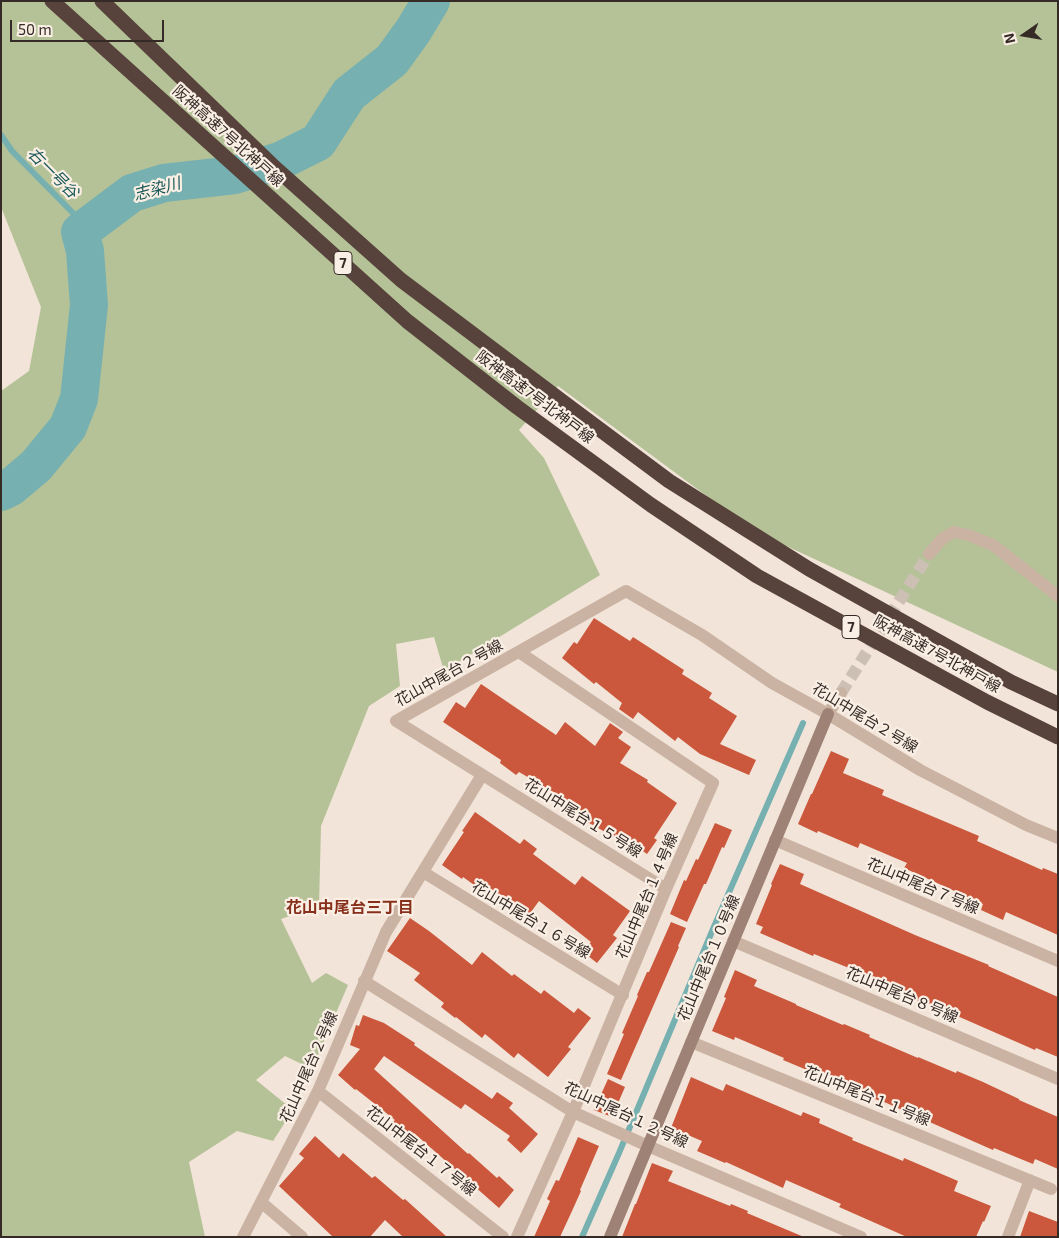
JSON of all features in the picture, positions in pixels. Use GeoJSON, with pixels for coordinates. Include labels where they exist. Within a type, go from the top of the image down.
{"type":"FeatureCollection","features":[{"type":"Feature","properties":{"kind":"highway","name":"阪神高速7号北神戸線"},"geometry":{"type":"LineString","coordinates":[[52,1],[407,322],[517,407],[651,506],[757,576],[987,702],[1058,737]]}},
{"type":"Feature","properties":{"kind":"highway","name":"阪神高速7号北神戸線"},"geometry":{"type":"LineString","coordinates":[[102,1],[272,165],[401,280],[669,481],[809,569],[1010,682],[1058,704]]}},
{"type":"Feature","properties":{"kind":"street"},"geometry":{"type":"LineString","coordinates":[[929,554],[942,538],[954,532],[968,535],[992,545],[1058,596]]}},
{"type":"Feature","properties":{"kind":"street","name":"花山中尾台２号線"},"geometry":{"type":"LineString","coordinates":[[243,1237],[318,1091],[386,932],[482,775],[396,722],[626,592],[702,636],[772,683],[929,774],[1026,825],[1058,838]]}},
{"type":"Feature","properties":{"kind":"street","name":"花山中尾台１４号線"},"geometry":{"type":"LineString","coordinates":[[517,1237],[574,1112],[666,889],[713,783],[519,652]]}},
{"type":"Feature","properties":{"kind":"street","name":"花山中尾台１０号線"},"geometry":{"type":"LineString","coordinates":[[610,1237],[643,1144],[692,1042],[828,714],[841,693]]}},
{"type":"Feature","properties":{"kind":"street","name":"花山中尾台１５号線"},"geometry":{"type":"LineString","coordinates":[[482,775],[666,889]]}},
{"type":"Feature","properties":{"kind":"street","name":"花山中尾台７号線"},"geometry":{"type":"LineString","coordinates":[[775,840],[1058,961]]}},
{"type":"Feature","properties":{"kind":"street","name":"花山中尾台１６号線"},"geometry":{"type":"LineString","coordinates":[[423,872],[623,995]]}},
{"type":"Feature","properties":{"kind":"street","name":"花山中尾台８号線"},"geometry":{"type":"LineString","coordinates":[[733,941],[1058,1079]]}},
{"type":"Feature","properties":{"kind":"street","name":"花山中尾台１２号線"},"geometry":{"type":"LineString","coordinates":[[364,980],[574,1112],[643,1144],[861,1237]]}},
{"type":"Feature","properties":{"kind":"street","name":"花山中尾台１１号線"},"geometry":{"type":"LineString","coordinates":[[692,1042],[1051,1189]]}},
{"type":"Feature","properties":{"kind":"street","name":"花山中尾台１７号線"},"geometry":{"type":"LineString","coordinates":[[318,1091],[503,1237]]}},
{"type":"Feature","properties":{"kind":"street"},"geometry":{"type":"LineString","coordinates":[[1008,1237],[1030,1180]]}},
{"type":"Feature","properties":{"kind":"street"},"geometry":{"type":"LineString","coordinates":[[261,1202],[302,1237]]}},
{"type":"Feature","properties":{"kind":"green space"},"geometry":{"type":"Polygon","coordinates":[[[1,1],[1058,1],[1058,672],[754,531],[558,386],[519,430],[544,458],[600,575],[444,671],[434,637],[396,644],[400,686],[369,706],[321,826],[319,906],[281,919],[312,983],[326,973],[348,985],[312,1069],[285,1056],[256,1080],[293,1110],[273,1141],[237,1131],[189,1162],[205,1237],[1,1237],[1,391],[29,371],[41,307],[1,207],[1,1]]]}},
{"type":"Feature","properties":{"kind":"building"},"geometry":{"type":"Polygon","coordinates":[[[594,618],[630,641],[633,637],[684,670],[682,674],[712,693],[709,698],[737,716],[720,744],[756,760],[749,775],[700,754],[678,737],[675,741],[638,712],[633,719],[619,709],[622,703],[596,682],[594,684],[562,658],[574,642],[577,644],[594,618]]]}},
{"type":"Feature","properties":{"kind":"building"},"geometry":{"type":"Polygon","coordinates":[[[481,684],[556,735],[565,722],[595,746],[610,723],[623,732],[618,738],[631,747],[620,763],[648,780],[647,782],[677,803],[654,838],[657,840],[647,854],[619,834],[616,838],[582,819],[559,802],[562,797],[519,772],[516,775],[500,763],[501,760],[443,722],[456,702],[465,708],[481,684]]]}},
{"type":"Feature","properties":{"kind":"building"},"geometry":{"type":"Polygon","coordinates":[[[831,751],[849,759],[843,773],[884,790],[882,795],[979,836],[977,841],[1042,870],[1043,868],[1058,874],[1058,935],[1006,912],[1003,920],[981,910],[983,904],[904,868],[907,863],[860,843],[858,848],[798,824],[831,751]]]}},
{"type":"Feature","properties":{"kind":"building"},"geometry":{"type":"Polygon","coordinates":[[[475,812],[520,844],[524,839],[537,849],[533,854],[575,885],[582,876],[630,911],[613,935],[617,938],[597,963],[583,952],[591,942],[539,901],[526,919],[492,895],[491,897],[442,865],[475,812]]]}},
{"type":"Feature","properties":{"kind":"building"},"geometry":{"type":"Polygon","coordinates":[[[715,823],[732,830],[724,848],[722,847],[687,922],[670,914],[684,880],[686,881],[696,859],[698,860],[715,823]]]}},
{"type":"Feature","properties":{"kind":"building"},"geometry":{"type":"Polygon","coordinates":[[[780,864],[804,874],[800,884],[915,935],[989,965],[1058,997],[1058,1057],[1036,1048],[1035,1050],[923,1001],[923,1003],[902,994],[903,992],[854,970],[814,954],[813,956],[760,933],[763,927],[756,924],[780,864]]]}},
{"type":"Feature","properties":{"kind":"building"},"geometry":{"type":"Polygon","coordinates":[[[410,918],[472,965],[482,952],[512,976],[514,974],[541,994],[544,990],[574,1013],[578,1008],[591,1018],[568,1047],[571,1049],[548,1077],[518,1053],[514,1058],[485,1034],[482,1038],[455,1018],[441,1007],[444,1003],[414,980],[420,973],[387,951],[410,918]]]}},
{"type":"Feature","properties":{"kind":"building"},"geometry":{"type":"Polygon","coordinates":[[[671,922],[686,928],[621,1080],[607,1074],[624,1034],[622,1033],[637,995],[671,922]]]}},
{"type":"Feature","properties":{"kind":"building"},"geometry":{"type":"Polygon","coordinates":[[[735,970],[757,980],[754,986],[870,1035],[869,1037],[918,1058],[983,1082],[1058,1117],[1058,1169],[1035,1159],[1033,1164],[994,1148],[993,1150],[808,1069],[783,1060],[784,1058],[735,1037],[734,1040],[712,1031],[735,970]]]}},
{"type":"Feature","properties":{"kind":"building"},"geometry":{"type":"Polygon","coordinates":[[[363,1015],[384,1023],[415,1043],[414,1045],[492,1099],[497,1092],[513,1103],[509,1108],[538,1134],[521,1153],[507,1140],[510,1136],[465,1104],[461,1109],[384,1056],[374,1069],[468,1154],[497,1178],[499,1176],[514,1190],[499,1208],[414,1133],[409,1139],[392,1123],[395,1120],[338,1075],[360,1049],[350,1045],[356,1025],[359,1026],[363,1015]]]}},
{"type":"Feature","properties":{"kind":"building"},"geometry":{"type":"Polygon","coordinates":[[[691,1077],[723,1091],[726,1084],[801,1116],[803,1112],[820,1119],[819,1123],[853,1138],[852,1140],[903,1161],[904,1158],[958,1181],[954,1191],[991,1206],[984,1222],[976,1237],[907,1237],[839,1207],[841,1204],[786,1180],[783,1188],[697,1151],[702,1141],[671,1128],[691,1077]]]}},
{"type":"Feature","properties":{"kind":"building"},"geometry":{"type":"Polygon","coordinates":[[[608,1079],[625,1087],[612,1117],[594,1110],[608,1079]]]}},
{"type":"Feature","properties":{"kind":"building"},"geometry":{"type":"Polygon","coordinates":[[[315,1136],[339,1158],[343,1153],[372,1178],[375,1176],[403,1200],[405,1199],[447,1237],[403,1237],[385,1220],[370,1237],[333,1237],[279,1186],[304,1158],[299,1154],[315,1136]]]}},
{"type":"Feature","properties":{"kind":"building"},"geometry":{"type":"Polygon","coordinates":[[[578,1137],[599,1146],[581,1191],[560,1237],[534,1237],[550,1201],[547,1199],[556,1180],[559,1181],[578,1137]]]}},
{"type":"Feature","properties":{"kind":"building"},"geometry":{"type":"Polygon","coordinates":[[[652,1163],[673,1171],[668,1181],[730,1206],[731,1204],[748,1211],[747,1213],[804,1237],[622,1237],[652,1163]]]}},
{"type":"Feature","properties":{"kind":"building"},"geometry":{"type":"Polygon","coordinates":[[[1029,1211],[1058,1222],[1058,1237],[1020,1237],[1029,1211]]]}},
{"type":"Feature","properties":{"kind":"waterway","name":"志染川"},"geometry":{"type":"LineString","coordinates":[[1,492],[11,487],[36,466],[68,427],[79,399],[89,305],[85,251],[80,232],[132,193],[164,183],[235,175],[282,160],[318,142],[349,94],[392,60],[413,31],[431,1]]}},
{"type":"Feature","properties":{"kind":"waterway","name":"右一号谷"},"geometry":{"type":"LineString","coordinates":[[1,135],[12,151],[74,214],[80,232]]}},
{"type":"Feature","properties":{"kind":"waterway"},"geometry":{"type":"LineString","coordinates":[[582,1237],[803,723]]}},
{"type":"Feature","properties":{"kind":"tunnel"},"geometry":{"type":"LineString","coordinates":[[841,693],[929,554]]}},
{"type":"Feature","properties":{"kind":"district","name":"花山中尾台三丁目"},"geometry":{"type":"Point","coordinates":[350,908]}}]}
